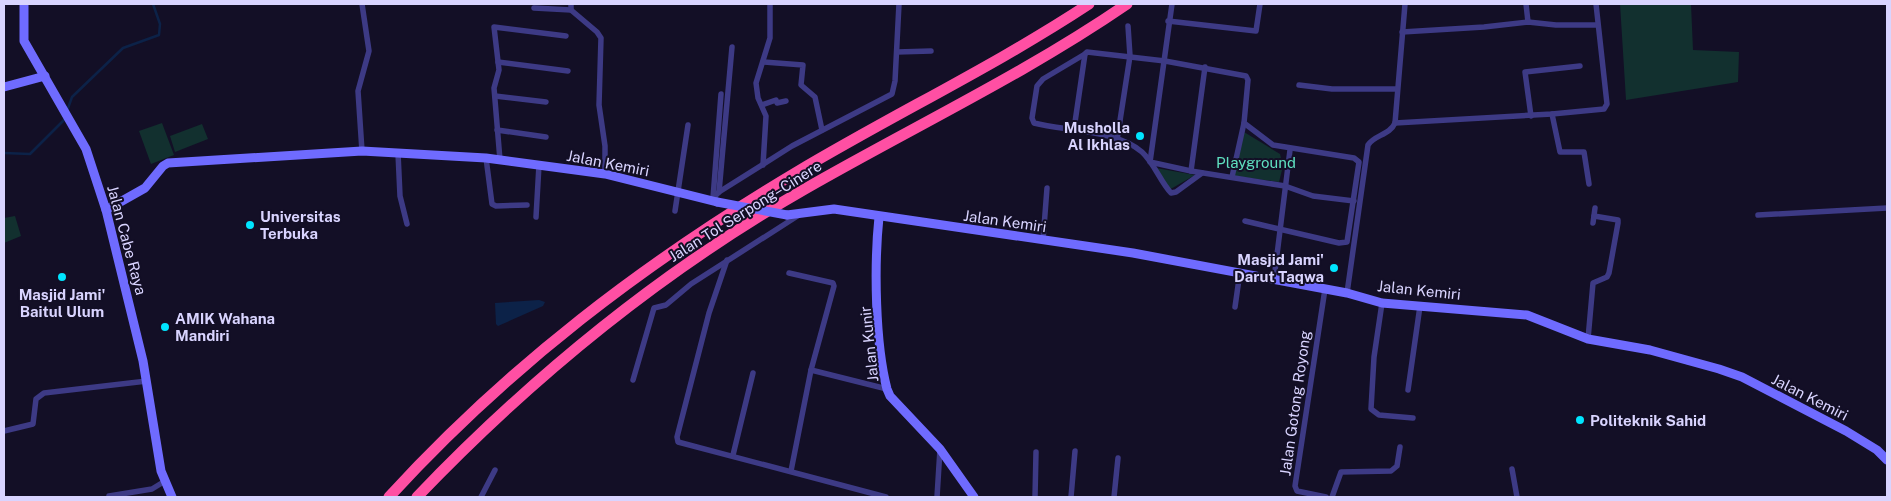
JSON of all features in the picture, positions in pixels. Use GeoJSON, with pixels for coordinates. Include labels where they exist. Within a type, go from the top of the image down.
{"type":"FeatureCollection","features":[{"type":"Feature","properties":{"kind":"highway","name":"Jalan Tol Serpong–Cinere"},"geometry":{"type":"LineString","coordinates":[[389,497],[439,442],[506,381],[617,291],[679,246],[795,173],[900,112],[1005,57],[1090,4]]}},
{"type":"Feature","properties":{"kind":"highway","name":"Jalan Tol Serpong–Cinere"},"geometry":{"type":"LineString","coordinates":[[417,497],[504,410],[560,360],[627,306],[678,270],[803,190],[1013,76],[1127,4]]}},
{"type":"Feature","properties":{"kind":"street","name":"Jalan Cabe Raya"},"geometry":{"type":"LineString","coordinates":[[24,4],[24,41],[74,124],[86,149],[106,210],[146,380],[165,481],[172,497]]}},
{"type":"Feature","properties":{"kind":"street"},"geometry":{"type":"LineString","coordinates":[[362,4],[369,51],[358,91],[362,151]]}},
{"type":"Feature","properties":{"kind":"street"},"geometry":{"type":"LineString","coordinates":[[763,165],[766,116],[756,83],[770,38],[770,4]]}},
{"type":"Feature","properties":{"kind":"street"},"geometry":{"type":"LineString","coordinates":[[715,198],[763,165],[822,130],[892,94],[895,81],[899,4]]}},
{"type":"Feature","properties":{"kind":"street"},"geometry":{"type":"LineString","coordinates":[[1150,162],[1165,61],[1168,21],[1172,4]]}},
{"type":"Feature","properties":{"kind":"street"},"geometry":{"type":"LineString","coordinates":[[1168,21],[1256,31],[1260,4]]}},
{"type":"Feature","properties":{"kind":"street"},"geometry":{"type":"LineString","coordinates":[[1347,293],[1368,145],[1371,140],[1392,129],[1395,123],[1406,4]]}},
{"type":"Feature","properties":{"kind":"street"},"geometry":{"type":"LineString","coordinates":[[1526,4],[1528,22]]}},
{"type":"Feature","properties":{"kind":"street"},"geometry":{"type":"LineString","coordinates":[[1395,123],[1531,116],[1606,107],[1596,4]]}},
{"type":"Feature","properties":{"kind":"street"},"geometry":{"type":"LineString","coordinates":[[534,8],[571,7],[601,38],[599,106],[605,146],[605,174]]}},
{"type":"Feature","properties":{"kind":"street"},"geometry":{"type":"LineString","coordinates":[[1402,32],[1484,27],[1528,22],[1556,25],[1597,25]]}},
{"type":"Feature","properties":{"kind":"street"},"geometry":{"type":"LineString","coordinates":[[1117,140],[1130,56],[1128,26]]}},
{"type":"Feature","properties":{"kind":"street"},"geometry":{"type":"LineString","coordinates":[[500,160],[494,96],[494,88],[499,70],[494,27],[566,36]]}},
{"type":"Feature","properties":{"kind":"street"},"geometry":{"type":"LineString","coordinates":[[715,198],[732,47]]}},
{"type":"Feature","properties":{"kind":"street"},"geometry":{"type":"LineString","coordinates":[[897,52],[932,51]]}},
{"type":"Feature","properties":{"kind":"street"},"geometry":{"type":"LineString","coordinates":[[1202,173],[1176,192],[1171,193],[1150,162],[1135,147],[1074,128],[1035,124],[1032,118],[1037,86],[1043,79],[1087,52],[1205,67],[1246,76],[1248,80],[1244,123],[1232,177]]}},
{"type":"Feature","properties":{"kind":"street"},"geometry":{"type":"LineString","coordinates":[[1074,128],[1084,54]]}},
{"type":"Feature","properties":{"kind":"street"},"geometry":{"type":"LineString","coordinates":[[498,62],[568,71]]}},
{"type":"Feature","properties":{"kind":"street"},"geometry":{"type":"LineString","coordinates":[[764,62],[803,65],[801,87],[811,92],[815,97],[822,130]]}},
{"type":"Feature","properties":{"kind":"street"},"geometry":{"type":"LineString","coordinates":[[1531,116],[1525,72],[1580,66]]}},
{"type":"Feature","properties":{"kind":"street"},"geometry":{"type":"LineString","coordinates":[[1191,172],[1205,67]]}},
{"type":"Feature","properties":{"kind":"street"},"geometry":{"type":"LineString","coordinates":[[4,87],[45,76]]}},
{"type":"Feature","properties":{"kind":"street"},"geometry":{"type":"LineString","coordinates":[[1299,85],[1332,89],[1397,89]]}},
{"type":"Feature","properties":{"kind":"street"},"geometry":{"type":"LineString","coordinates":[[715,198],[721,94]]}},
{"type":"Feature","properties":{"kind":"street"},"geometry":{"type":"LineString","coordinates":[[494,96],[546,102]]}},
{"type":"Feature","properties":{"kind":"street"},"geometry":{"type":"LineString","coordinates":[[762,104],[776,100],[777,104],[786,101]]}},
{"type":"Feature","properties":{"kind":"street"},"geometry":{"type":"LineString","coordinates":[[1552,114],[1559,149],[1562,153],[1584,152],[1590,184]]}},
{"type":"Feature","properties":{"kind":"street"},"geometry":{"type":"LineString","coordinates":[[1244,123],[1266,142],[1290,150],[1357,159],[1359,164],[1346,242],[1339,243],[1245,221]]}},
{"type":"Feature","properties":{"kind":"street"},"geometry":{"type":"LineString","coordinates":[[675,211],[688,125]]}},
{"type":"Feature","properties":{"kind":"street"},"geometry":{"type":"LineString","coordinates":[[497,130],[546,137]]}},
{"type":"Feature","properties":{"kind":"street"},"geometry":{"type":"LineString","coordinates":[[1274,279],[1290,150]]}},
{"type":"Feature","properties":{"kind":"street","name":"Jalan Kemiri"},"geometry":{"type":"LineString","coordinates":[[106,210],[145,188],[163,166],[168,163],[362,151],[486,158],[605,174],[678,193],[715,198],[787,215],[799,215],[822,209],[1133,253],[1347,293],[1382,303],[1527,315],[1588,340],[1650,350],[1742,377],[1846,431],[1877,450],[1887,460]]}},
{"type":"Feature","properties":{"kind":"street"},"geometry":{"type":"LineString","coordinates":[[398,153],[400,196],[407,224]]}},
{"type":"Feature","properties":{"kind":"street"},"geometry":{"type":"LineString","coordinates":[[486,158],[492,204],[496,206],[527,205]]}},
{"type":"Feature","properties":{"kind":"street"},"geometry":{"type":"LineString","coordinates":[[1150,162],[1191,172],[1285,186],[1313,196],[1354,202]]}},
{"type":"Feature","properties":{"kind":"street"},"geometry":{"type":"LineString","coordinates":[[536,216],[539,165]]}},
{"type":"Feature","properties":{"kind":"street"},"geometry":{"type":"LineString","coordinates":[[1043,240],[1047,188]]}},
{"type":"Feature","properties":{"kind":"street"},"geometry":{"type":"LineString","coordinates":[[1588,340],[1593,283],[1610,273],[1618,223],[1618,220],[1614,219],[1594,219],[1595,208]]}},
{"type":"Feature","properties":{"kind":"street"},"geometry":{"type":"LineString","coordinates":[[1758,215],[1887,208]]}},
{"type":"Feature","properties":{"kind":"street"},"geometry":{"type":"LineString","coordinates":[[632,380],[654,308],[666,305],[691,284],[799,215]]}},
{"type":"Feature","properties":{"kind":"street","name":"Jalan Kunir"},"geometry":{"type":"LineString","coordinates":[[879,217],[876,257],[880,337],[887,389],[890,396],[940,449],[974,497]]}},
{"type":"Feature","properties":{"kind":"street"},"geometry":{"type":"LineString","coordinates":[[727,260],[708,313],[677,438],[680,443],[733,455],[886,497]]}},
{"type":"Feature","properties":{"kind":"street"},"geometry":{"type":"LineString","coordinates":[[1235,307],[1240,272]]}},
{"type":"Feature","properties":{"kind":"street"},"geometry":{"type":"LineString","coordinates":[[789,273],[833,284],[811,370],[791,471]]}},
{"type":"Feature","properties":{"kind":"street","name":"Jalan Gotong Royong"},"geometry":{"type":"LineString","coordinates":[[1325,289],[1295,486],[1297,491],[1326,497]]}},
{"type":"Feature","properties":{"kind":"street"},"geometry":{"type":"LineString","coordinates":[[1382,303],[1374,357],[1371,409],[1379,415],[1413,418]]}},
{"type":"Feature","properties":{"kind":"street"},"geometry":{"type":"LineString","coordinates":[[1408,390],[1420,306]]}},
{"type":"Feature","properties":{"kind":"street"},"geometry":{"type":"LineString","coordinates":[[811,370],[887,389]]}},
{"type":"Feature","properties":{"kind":"street"},"geometry":{"type":"LineString","coordinates":[[733,455],[753,373]]}},
{"type":"Feature","properties":{"kind":"street"},"geometry":{"type":"LineString","coordinates":[[4,431],[33,424],[36,399],[44,393],[146,380]]}},
{"type":"Feature","properties":{"kind":"street"},"geometry":{"type":"LineString","coordinates":[[1332,497],[1342,472],[1391,471],[1397,466],[1400,447]]}},
{"type":"Feature","properties":{"kind":"street"},"geometry":{"type":"LineString","coordinates":[[937,497],[940,449]]}},
{"type":"Feature","properties":{"kind":"street"},"geometry":{"type":"LineString","coordinates":[[1072,497],[1075,451]]}},
{"type":"Feature","properties":{"kind":"street"},"geometry":{"type":"LineString","coordinates":[[1035,497],[1036,452]]}},
{"type":"Feature","properties":{"kind":"street"},"geometry":{"type":"LineString","coordinates":[[1114,497],[1118,458]]}},
{"type":"Feature","properties":{"kind":"street"},"geometry":{"type":"LineString","coordinates":[[1512,469],[1516,497]]}},
{"type":"Feature","properties":{"kind":"street"},"geometry":{"type":"LineString","coordinates":[[481,497],[494,470]]}},
{"type":"Feature","properties":{"kind":"street"},"geometry":{"type":"LineString","coordinates":[[109,496],[152,489],[165,481]]}},
{"type":"Feature","properties":{"kind":"green space"},"geometry":{"type":"Polygon","coordinates":[[[1620,4],[1691,4],[1693,50],[1739,52],[1738,82],[1626,100],[1620,4]]]}},
{"type":"Feature","properties":{"kind":"green space"},"geometry":{"type":"Polygon","coordinates":[[[162,123],[174,155],[151,164],[139,131],[162,123]]]}},
{"type":"Feature","properties":{"kind":"green space"},"geometry":{"type":"Polygon","coordinates":[[[202,124],[208,139],[175,152],[170,136],[202,124]]]}},
{"type":"Feature","properties":{"kind":"green space","name":"Playground"},"geometry":{"type":"Polygon","coordinates":[[[1244,132],[1280,154],[1283,166],[1279,182],[1234,176],[1244,132]]]}},
{"type":"Feature","properties":{"kind":"green space"},"geometry":{"type":"Polygon","coordinates":[[[1156,168],[1195,175],[1169,190],[1156,168]]]}},
{"type":"Feature","properties":{"kind":"green space"},"geometry":{"type":"Polygon","coordinates":[[[15,216],[21,236],[4,243],[4,218],[15,216]]]}},
{"type":"Feature","properties":{"kind":"water"},"geometry":{"type":"Polygon","coordinates":[[[539,300],[545,302],[543,306],[498,326],[496,324],[495,303],[539,300]]]}},
{"type":"Feature","properties":{"kind":"waterway"},"geometry":{"type":"LineString","coordinates":[[67,111],[72,97],[123,48],[159,35],[160,24],[153,4]]}},
{"type":"Feature","properties":{"kind":"waterway"},"geometry":{"type":"LineString","coordinates":[[4,153],[30,154],[65,119]]}},
{"type":"Feature","properties":{"kind":"place","name":"Musholla Al Ikhlas"},"geometry":{"type":"Point","coordinates":[1140,136]}},
{"type":"Feature","properties":{"kind":"place","name":"Universitas Terbuka"},"geometry":{"type":"Point","coordinates":[250,225]}},
{"type":"Feature","properties":{"kind":"place","name":"Masjid Jami' Darut Taqwa"},"geometry":{"type":"Point","coordinates":[1334,268]}},
{"type":"Feature","properties":{"kind":"place","name":"Masjid Jami' Baitul Ulum"},"geometry":{"type":"Point","coordinates":[62,277]}},
{"type":"Feature","properties":{"kind":"place","name":"AMIK Wahana Mandiri"},"geometry":{"type":"Point","coordinates":[165,327]}},
{"type":"Feature","properties":{"kind":"place","name":"Politeknik Sahid"},"geometry":{"type":"Point","coordinates":[1580,420]}}]}
